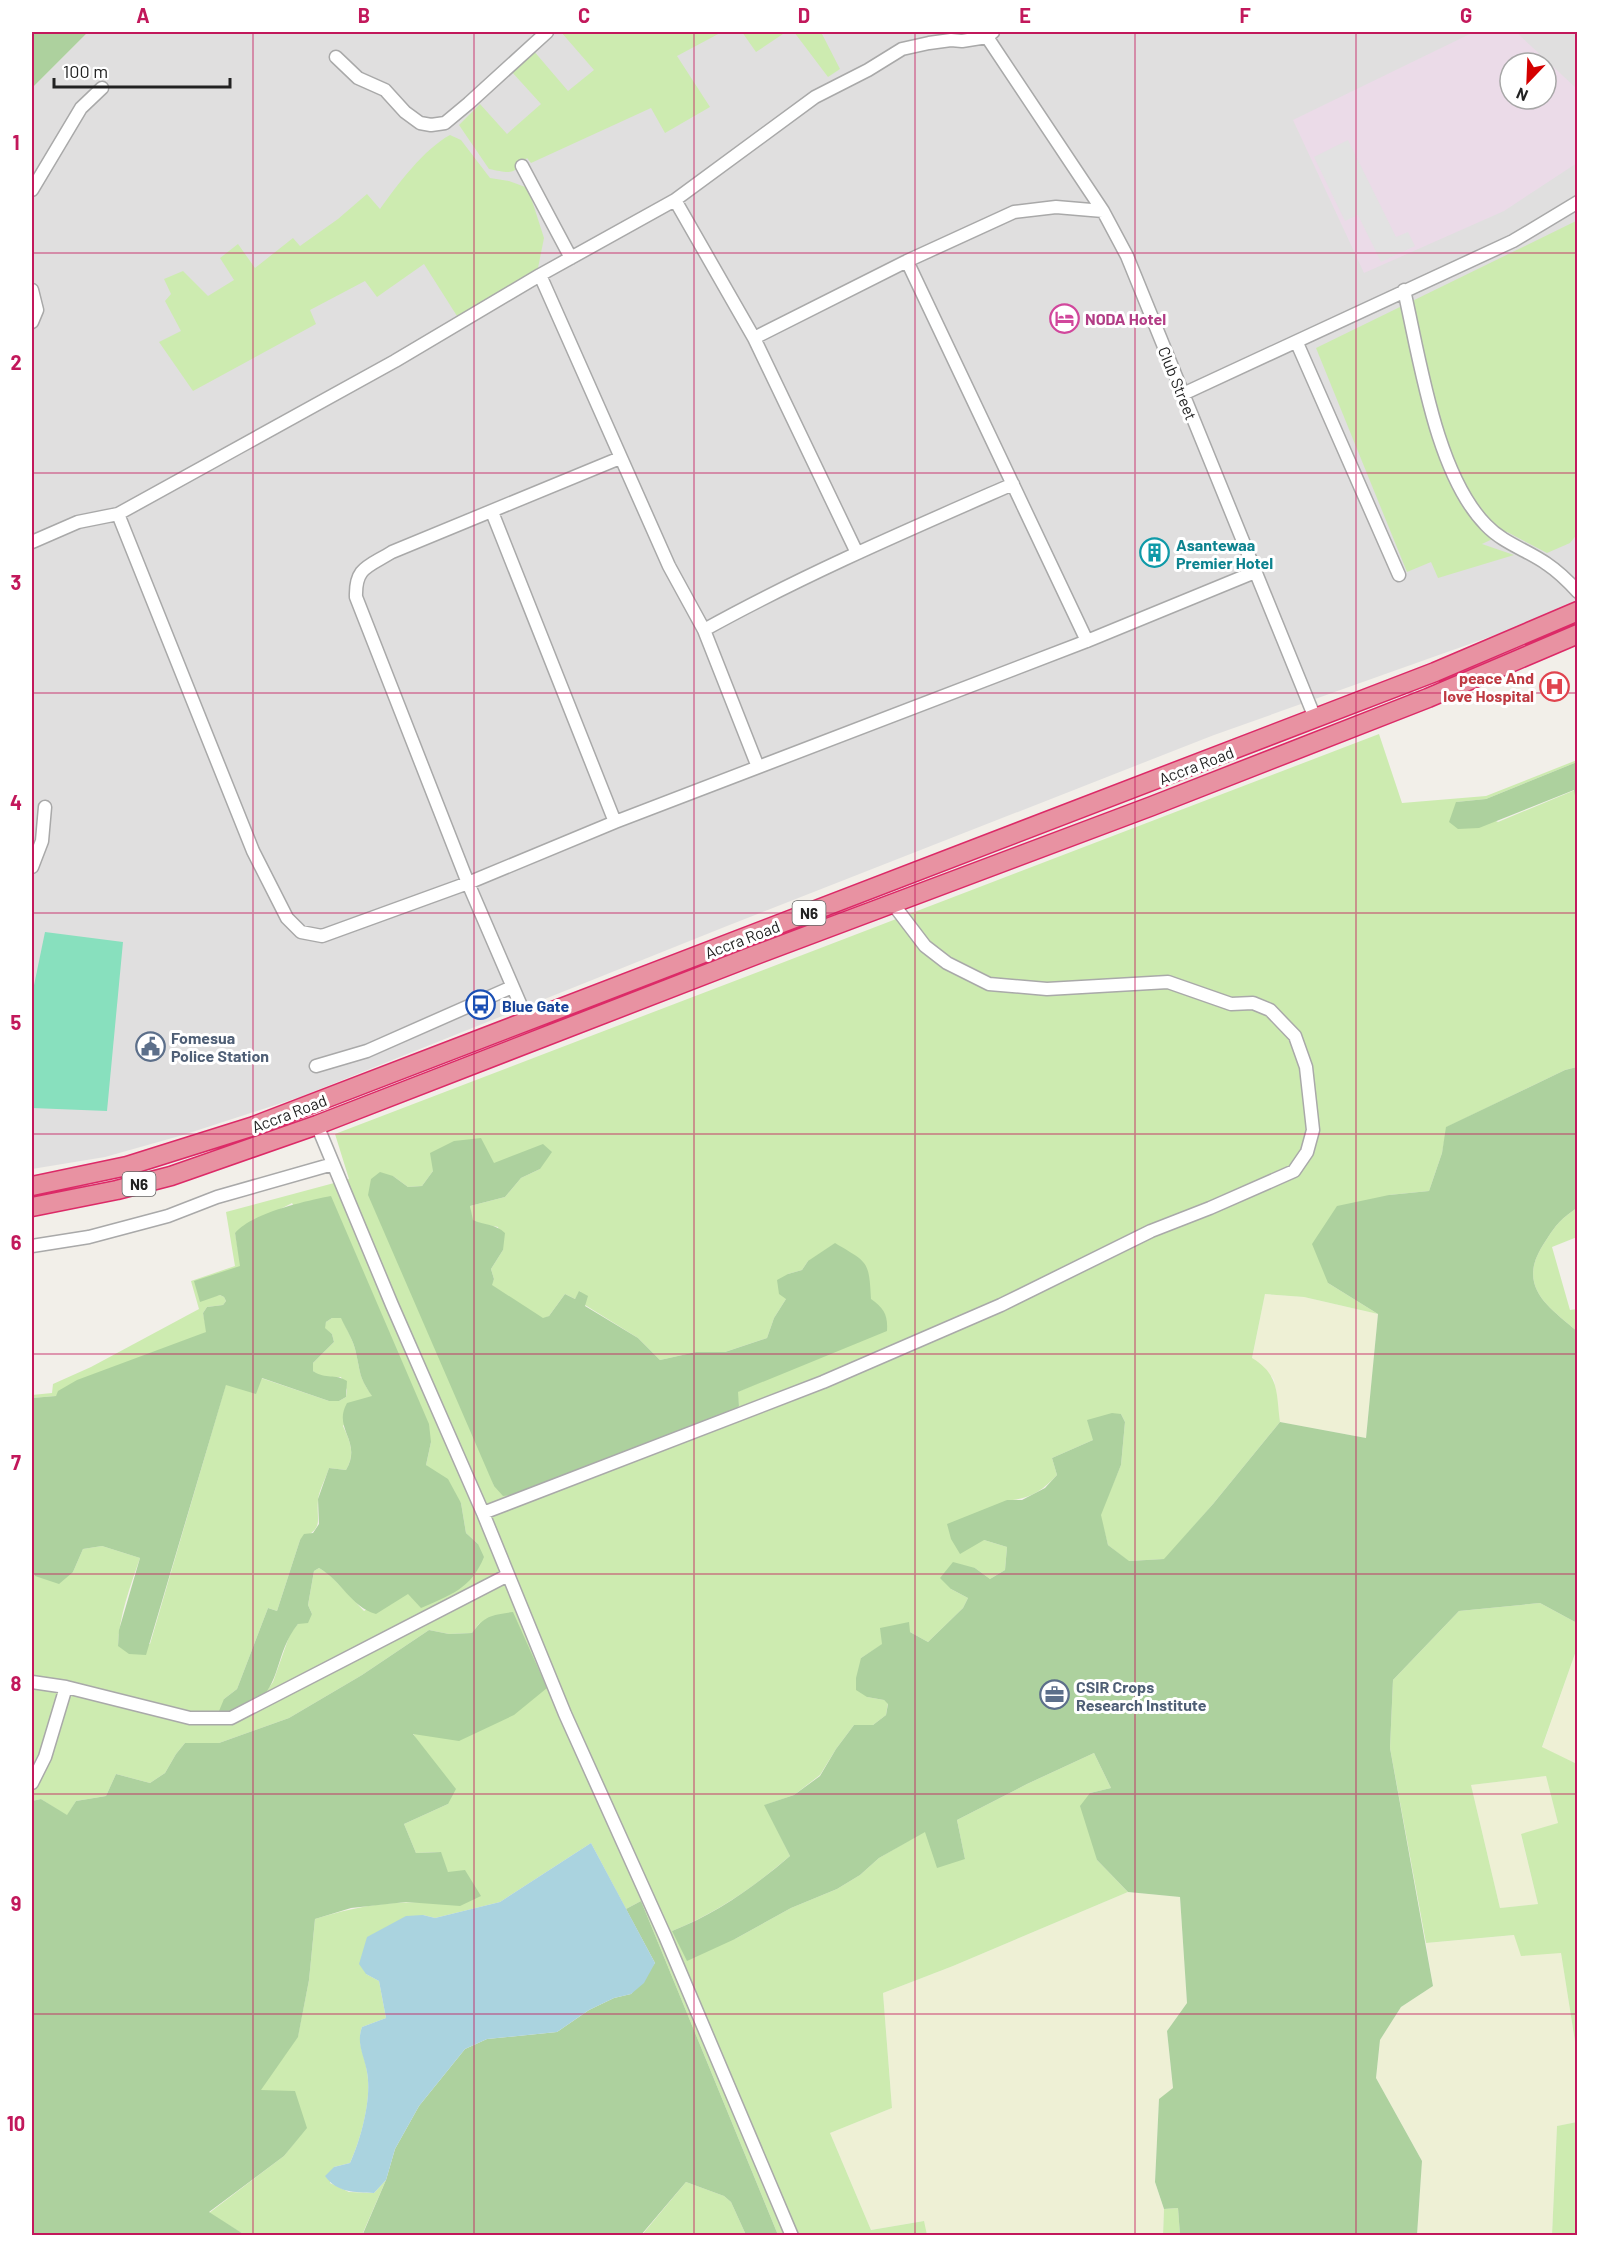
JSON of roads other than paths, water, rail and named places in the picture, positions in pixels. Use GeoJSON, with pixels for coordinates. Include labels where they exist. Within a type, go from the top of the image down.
{"type":"FeatureCollection","features":[{"type":"Feature","properties":{"kind":"highway","name":"Accra Road"},"geometry":{"type":"LineString","coordinates":[[32,1186],[127,1166],[254,1126],[1435,672],[1578,610]]}},
{"type":"Feature","properties":{"kind":"highway","name":"Accra Road"},"geometry":{"type":"LineString","coordinates":[[32,1207],[117,1190],[171,1176],[317,1125],[742,960],[1152,806],[1418,702],[1578,634]]}},
{"type":"Feature","properties":{"kind":"street"},"geometry":{"type":"LineString","coordinates":[[336,57],[358,78],[385,90],[405,112],[420,123],[431,125],[445,123],[548,32]]}},
{"type":"Feature","properties":{"kind":"street"},"geometry":{"type":"LineString","coordinates":[[32,542],[78,522],[118,514],[395,361],[540,275],[675,200],[815,97],[868,70],[902,49],[951,40],[962,41],[990,34]]}},
{"type":"Feature","properties":{"kind":"street","name":"Club Street"},"geometry":{"type":"LineString","coordinates":[[990,34],[1103,211],[1127,256],[1315,718]]}},
{"type":"Feature","properties":{"kind":"street"},"geometry":{"type":"LineString","coordinates":[[32,190],[81,108],[102,88]]}},
{"type":"Feature","properties":{"kind":"street"},"geometry":{"type":"LineString","coordinates":[[522,166],[571,258]]}},
{"type":"Feature","properties":{"kind":"street"},"geometry":{"type":"LineString","coordinates":[[675,200],[754,338],[857,553]]}},
{"type":"Feature","properties":{"kind":"street"},"geometry":{"type":"LineString","coordinates":[[1183,394],[1513,241],[1578,202]]}},
{"type":"Feature","properties":{"kind":"street"},"geometry":{"type":"LineString","coordinates":[[754,338],[907,261],[1014,212],[1056,207],[1103,211]]}},
{"type":"Feature","properties":{"kind":"street"},"geometry":{"type":"LineString","coordinates":[[907,261],[1087,641]]}},
{"type":"Feature","properties":{"kind":"street"},"geometry":{"type":"LineString","coordinates":[[540,275],[669,566],[704,630],[758,767]]}},
{"type":"Feature","properties":{"kind":"street"},"geometry":{"type":"LineString","coordinates":[[1404,290],[1432,418],[1470,508],[1505,541],[1547,563],[1578,591]]}},
{"type":"Feature","properties":{"kind":"street"},"geometry":{"type":"LineString","coordinates":[[32,291],[37,309],[32,322]]}},
{"type":"Feature","properties":{"kind":"street"},"geometry":{"type":"LineString","coordinates":[[1297,343],[1399,575]]}},
{"type":"Feature","properties":{"kind":"street"},"geometry":{"type":"LineString","coordinates":[[528,1022],[468,883],[356,597],[356,580],[363,570],[392,552],[492,513],[620,458]]}},
{"type":"Feature","properties":{"kind":"street"},"geometry":{"type":"LineString","coordinates":[[704,630],[857,553],[1013,484]]}},
{"type":"Feature","properties":{"kind":"street"},"geometry":{"type":"LineString","coordinates":[[492,513],[615,822]]}},
{"type":"Feature","properties":{"kind":"street"},"geometry":{"type":"LineString","coordinates":[[118,514],[252,851],[286,918],[301,932],[322,936],[468,883],[615,822],[1087,641],[1255,572]]}},
{"type":"Feature","properties":{"kind":"street"},"geometry":{"type":"LineString","coordinates":[[32,867],[42,841],[45,807]]}},
{"type":"Feature","properties":{"kind":"street"},"geometry":{"type":"LineString","coordinates":[[483,1513],[823,1382],[1000,1305],[1151,1231],[1294,1171],[1307,1152],[1312,1130],[1306,1067],[1295,1036],[1270,1010],[1253,1003],[1231,1004],[1168,982],[1047,988],[990,984],[947,963],[925,946],[893,904]]}},
{"type":"Feature","properties":{"kind":"street"},"geometry":{"type":"LineString","coordinates":[[316,1066],[367,1051],[512,987]]}},
{"type":"Feature","properties":{"kind":"street"},"geometry":{"type":"LineString","coordinates":[[317,1125],[483,1513],[565,1714],[665,1936],[792,2235]]}},
{"type":"Feature","properties":{"kind":"street"},"geometry":{"type":"LineString","coordinates":[[32,1246],[89,1237],[168,1216],[217,1197],[333,1164]]}},
{"type":"Feature","properties":{"kind":"street"},"geometry":{"type":"LineString","coordinates":[[32,1682],[66,1687],[190,1718],[231,1718],[508,1575]]}},
{"type":"Feature","properties":{"kind":"street"},"geometry":{"type":"LineString","coordinates":[[32,1783],[45,1757],[66,1687]]}},
{"type":"Feature","properties":{"kind":"water"},"geometry":{"type":"Polygon","coordinates":[[[591,1843],[655,1963],[644,1983],[631,1994],[614,1998],[589,2010],[557,2032],[487,2039],[465,2049],[419,2106],[395,2149],[386,2180],[374,2193],[341,2189],[335,2186],[325,2176],[334,2167],[350,2163],[362,2131],[367,2106],[368,2082],[360,2033],[362,2027],[386,2018],[379,1981],[366,1974],[359,1964],[367,1937],[406,1916],[423,1915],[435,1918],[500,1902],[591,1843]]]}},
{"type":"Feature","properties":{"kind":"place","name":"NODA Hotel"},"geometry":{"type":"Point","coordinates":[1064,318]}},
{"type":"Feature","properties":{"kind":"place","name":"Asantewaa Premier Hotel"},"geometry":{"type":"Point","coordinates":[1155,553]}},
{"type":"Feature","properties":{"kind":"place","name":"peace And love Hospital"},"geometry":{"type":"Point","coordinates":[1555,686]}},
{"type":"Feature","properties":{"kind":"place","name":"Blue Gate"},"geometry":{"type":"Point","coordinates":[481,1005]}},
{"type":"Feature","properties":{"kind":"place","name":"Fomesua Police Station"},"geometry":{"type":"Point","coordinates":[150,1046]}},
{"type":"Feature","properties":{"kind":"place","name":"CSIR Crops Research Institute"},"geometry":{"type":"Point","coordinates":[1055,1695]}}]}
